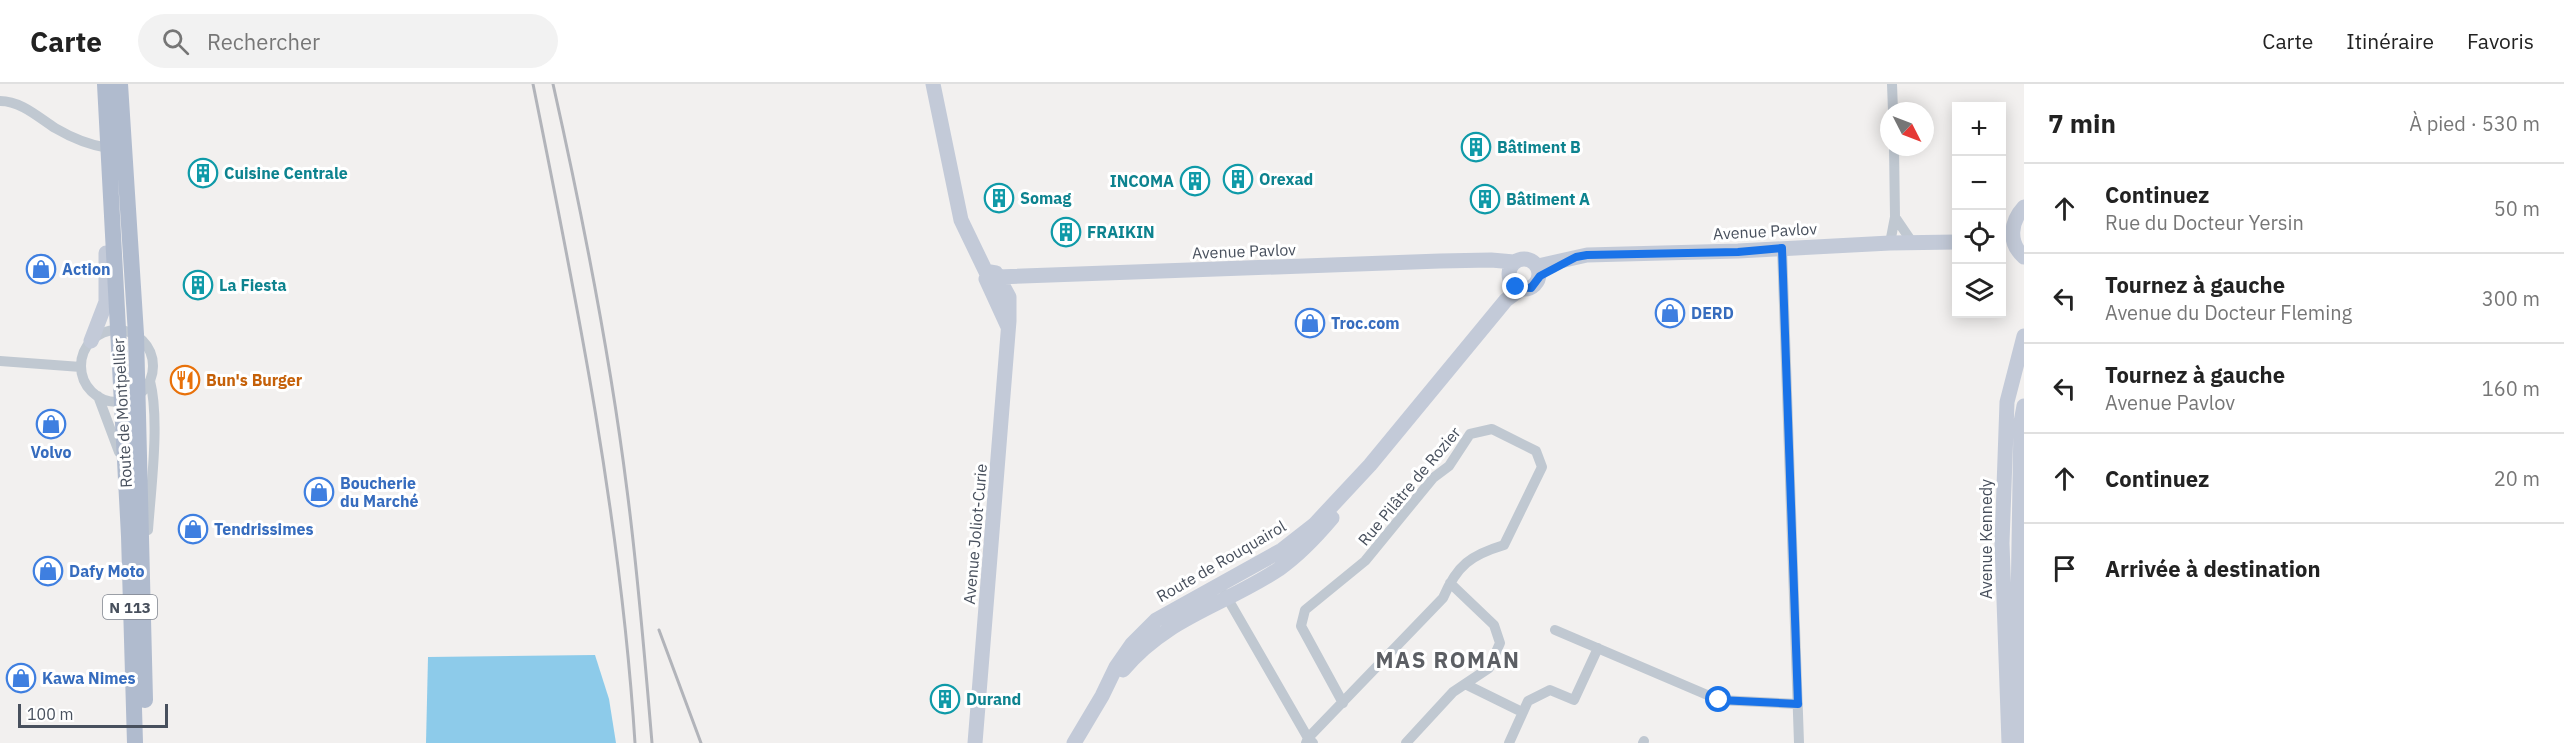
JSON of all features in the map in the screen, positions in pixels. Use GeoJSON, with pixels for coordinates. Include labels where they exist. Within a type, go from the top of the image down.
{"type":"FeatureCollection","features":[{"type":"Feature","properties":{"kind":"main road","name":"Route de Montpellier"},"geometry":{"type":"LineString","coordinates":[[105,84],[135,743]]}},
{"type":"Feature","properties":{"kind":"main road","name":"Route de Montpellier"},"geometry":{"type":"LineString","coordinates":[[120,84],[135,334],[146,743]]}},
{"type":"Feature","properties":{"kind":"street","name":"Avenue Joliot-Curie"},"geometry":{"type":"LineString","coordinates":[[933,84],[961,220],[994,280],[1009,297],[975,743]]}},
{"type":"Feature","properties":{"kind":"street"},"geometry":{"type":"LineString","coordinates":[[1892,84],[1893,102]]}},
{"type":"Feature","properties":{"kind":"street"},"geometry":{"type":"LineString","coordinates":[[0,101],[9,101],[26,109],[57,129],[91,146],[108,148]]}},
{"type":"Feature","properties":{"kind":"street"},"geometry":{"type":"LineString","coordinates":[[1890,243],[1895,217],[1894,156]]}},
{"type":"Feature","properties":{"kind":"street"},"geometry":{"type":"LineString","coordinates":[[110,182],[104,199],[106,302],[91,341],[83,353],[81,368],[84,381],[105,400],[121,402],[137,395],[150,381]]}},
{"type":"Feature","properties":{"kind":"street"},"geometry":{"type":"LineString","coordinates":[[2014,249],[2007,229],[2024,207]]}},
{"type":"Feature","properties":{"kind":"street"},"geometry":{"type":"LineString","coordinates":[[1895,217],[1912,242]]}},
{"type":"Feature","properties":{"kind":"street","name":"Avenue Pavlov"},"geometry":{"type":"LineString","coordinates":[[994,280],[1491,260],[1531,288],[1539,271],[1576,257],[1952,242]]}},
{"type":"Feature","properties":{"kind":"street"},"geometry":{"type":"LineString","coordinates":[[1782,248],[1799,743]]}},
{"type":"Feature","properties":{"kind":"street","name":"Avenue Pavlov"},"geometry":{"type":"LineString","coordinates":[[1513,275],[1526,258],[1539,271]]}},
{"type":"Feature","properties":{"kind":"street","name":"Route de Rouquairol"},"geometry":{"type":"LineString","coordinates":[[1074,743],[1102,696],[1130,662],[1167,629],[1223,591],[1278,569],[1301,551],[1341,508],[1370,465],[1506,300],[1513,275]]}},
{"type":"Feature","properties":{"kind":"street"},"geometry":{"type":"LineString","coordinates":[[91,341],[103,332],[118,330],[135,334],[148,346],[152,356],[150,381],[154,394],[154,422],[147,573],[143,598]]}},
{"type":"Feature","properties":{"kind":"street","name":"Avenue Kennedy"},"geometry":{"type":"LineString","coordinates":[[2009,743],[2002,543],[2007,402],[2024,336]]}},
{"type":"Feature","properties":{"kind":"street"},"geometry":{"type":"LineString","coordinates":[[0,361],[81,368]]}},
{"type":"Feature","properties":{"kind":"street"},"geometry":{"type":"LineString","coordinates":[[98,396],[114,432],[124,471]]}},
{"type":"Feature","properties":{"kind":"street","name":"Avenue Kennedy"},"geometry":{"type":"LineString","coordinates":[[2020,743],[2017,667],[2021,422],[2024,406]]}},
{"type":"Feature","properties":{"kind":"street","name":"Rue Pilâtre de Rozier"},"geometry":{"type":"LineString","coordinates":[[1309,741],[1443,598],[1450,583],[1477,553],[1504,545],[1542,467],[1536,451],[1492,429],[1470,434],[1449,466],[1433,478],[1365,561],[1305,610],[1301,626],[1343,703]]}},
{"type":"Feature","properties":{"kind":"street"},"geometry":{"type":"LineString","coordinates":[[1406,743],[1453,692],[1489,668],[1500,644],[1494,625],[1450,583]]}},
{"type":"Feature","properties":{"kind":"street"},"geometry":{"type":"LineString","coordinates":[[1223,591],[1309,741]]}},
{"type":"Feature","properties":{"kind":"street"},"geometry":{"type":"LineString","coordinates":[[1555,630],[1719,700],[1798,704]]}},
{"type":"Feature","properties":{"kind":"street"},"geometry":{"type":"LineString","coordinates":[[1509,743],[1528,701],[1550,690],[1574,700],[1598,648]]}},
{"type":"Feature","properties":{"kind":"street"},"geometry":{"type":"LineString","coordinates":[[1465,684],[1522,712]]}},
{"type":"Feature","properties":{"kind":"water"},"geometry":{"type":"Polygon","coordinates":[[[595,655],[609,699],[616,743],[426,743],[428,657],[595,655]]]}},
{"type":"Feature","properties":{"kind":"railway"},"geometry":{"type":"LineString","coordinates":[[533,84],[566,248],[608,494],[619,577],[635,743]]}},
{"type":"Feature","properties":{"kind":"railway"},"geometry":{"type":"LineString","coordinates":[[553,84],[595,286],[620,439],[638,585],[652,743]]}},
{"type":"Feature","properties":{"kind":"railway"},"geometry":{"type":"LineString","coordinates":[[659,630],[701,743]]}},
{"type":"Feature","properties":{"kind":"place","name":"Bâtiment B"},"geometry":{"type":"Point","coordinates":[1476,147]}},
{"type":"Feature","properties":{"kind":"place","name":"Cuisine Centrale"},"geometry":{"type":"Point","coordinates":[203,173]}},
{"type":"Feature","properties":{"kind":"place","name":"Orexad"},"geometry":{"type":"Point","coordinates":[1238,179]}},
{"type":"Feature","properties":{"kind":"place","name":"INCOMA"},"geometry":{"type":"Point","coordinates":[1195,181]}},
{"type":"Feature","properties":{"kind":"place","name":"Somag"},"geometry":{"type":"Point","coordinates":[999,198]}},
{"type":"Feature","properties":{"kind":"place","name":"Bâtiment A"},"geometry":{"type":"Point","coordinates":[1485,199]}},
{"type":"Feature","properties":{"kind":"place","name":"FRAIKIN"},"geometry":{"type":"Point","coordinates":[1066,232]}},
{"type":"Feature","properties":{"kind":"place","name":"Action"},"geometry":{"type":"Point","coordinates":[41,269]}},
{"type":"Feature","properties":{"kind":"place","name":"La Fiesta"},"geometry":{"type":"Point","coordinates":[198,285]}},
{"type":"Feature","properties":{"kind":"place","name":"DERD"},"geometry":{"type":"Point","coordinates":[1670,313]}},
{"type":"Feature","properties":{"kind":"place","name":"Troc.com"},"geometry":{"type":"Point","coordinates":[1310,323]}},
{"type":"Feature","properties":{"kind":"place","name":"Bun's Burger"},"geometry":{"type":"Point","coordinates":[185,380]}},
{"type":"Feature","properties":{"kind":"place","name":"Volvo"},"geometry":{"type":"Point","coordinates":[51,424]}},
{"type":"Feature","properties":{"kind":"place","name":"Boucherie du Marché"},"geometry":{"type":"Point","coordinates":[319,492]}},
{"type":"Feature","properties":{"kind":"place","name":"Tendrissimes"},"geometry":{"type":"Point","coordinates":[193,529]}},
{"type":"Feature","properties":{"kind":"place","name":"Dafy Moto"},"geometry":{"type":"Point","coordinates":[48,571]}},
{"type":"Feature","properties":{"kind":"place","name":"Kawa Nimes"},"geometry":{"type":"Point","coordinates":[21,678]}},
{"type":"Feature","properties":{"kind":"place","name":"Durand"},"geometry":{"type":"Point","coordinates":[945,699]}},
{"type":"Feature","properties":{"kind":"district","name":"MAS ROMAN"},"geometry":{"type":"Point","coordinates":[1448,659]}},
{"type":"Feature","properties":{"kind":"route"},"geometry":{"type":"LineString","coordinates":[[1516,287],[1531,288],[1540,276],[1576,257],[1587,255],[1738,252],[1782,248],[1798,704],[1719,700]]}}]}
